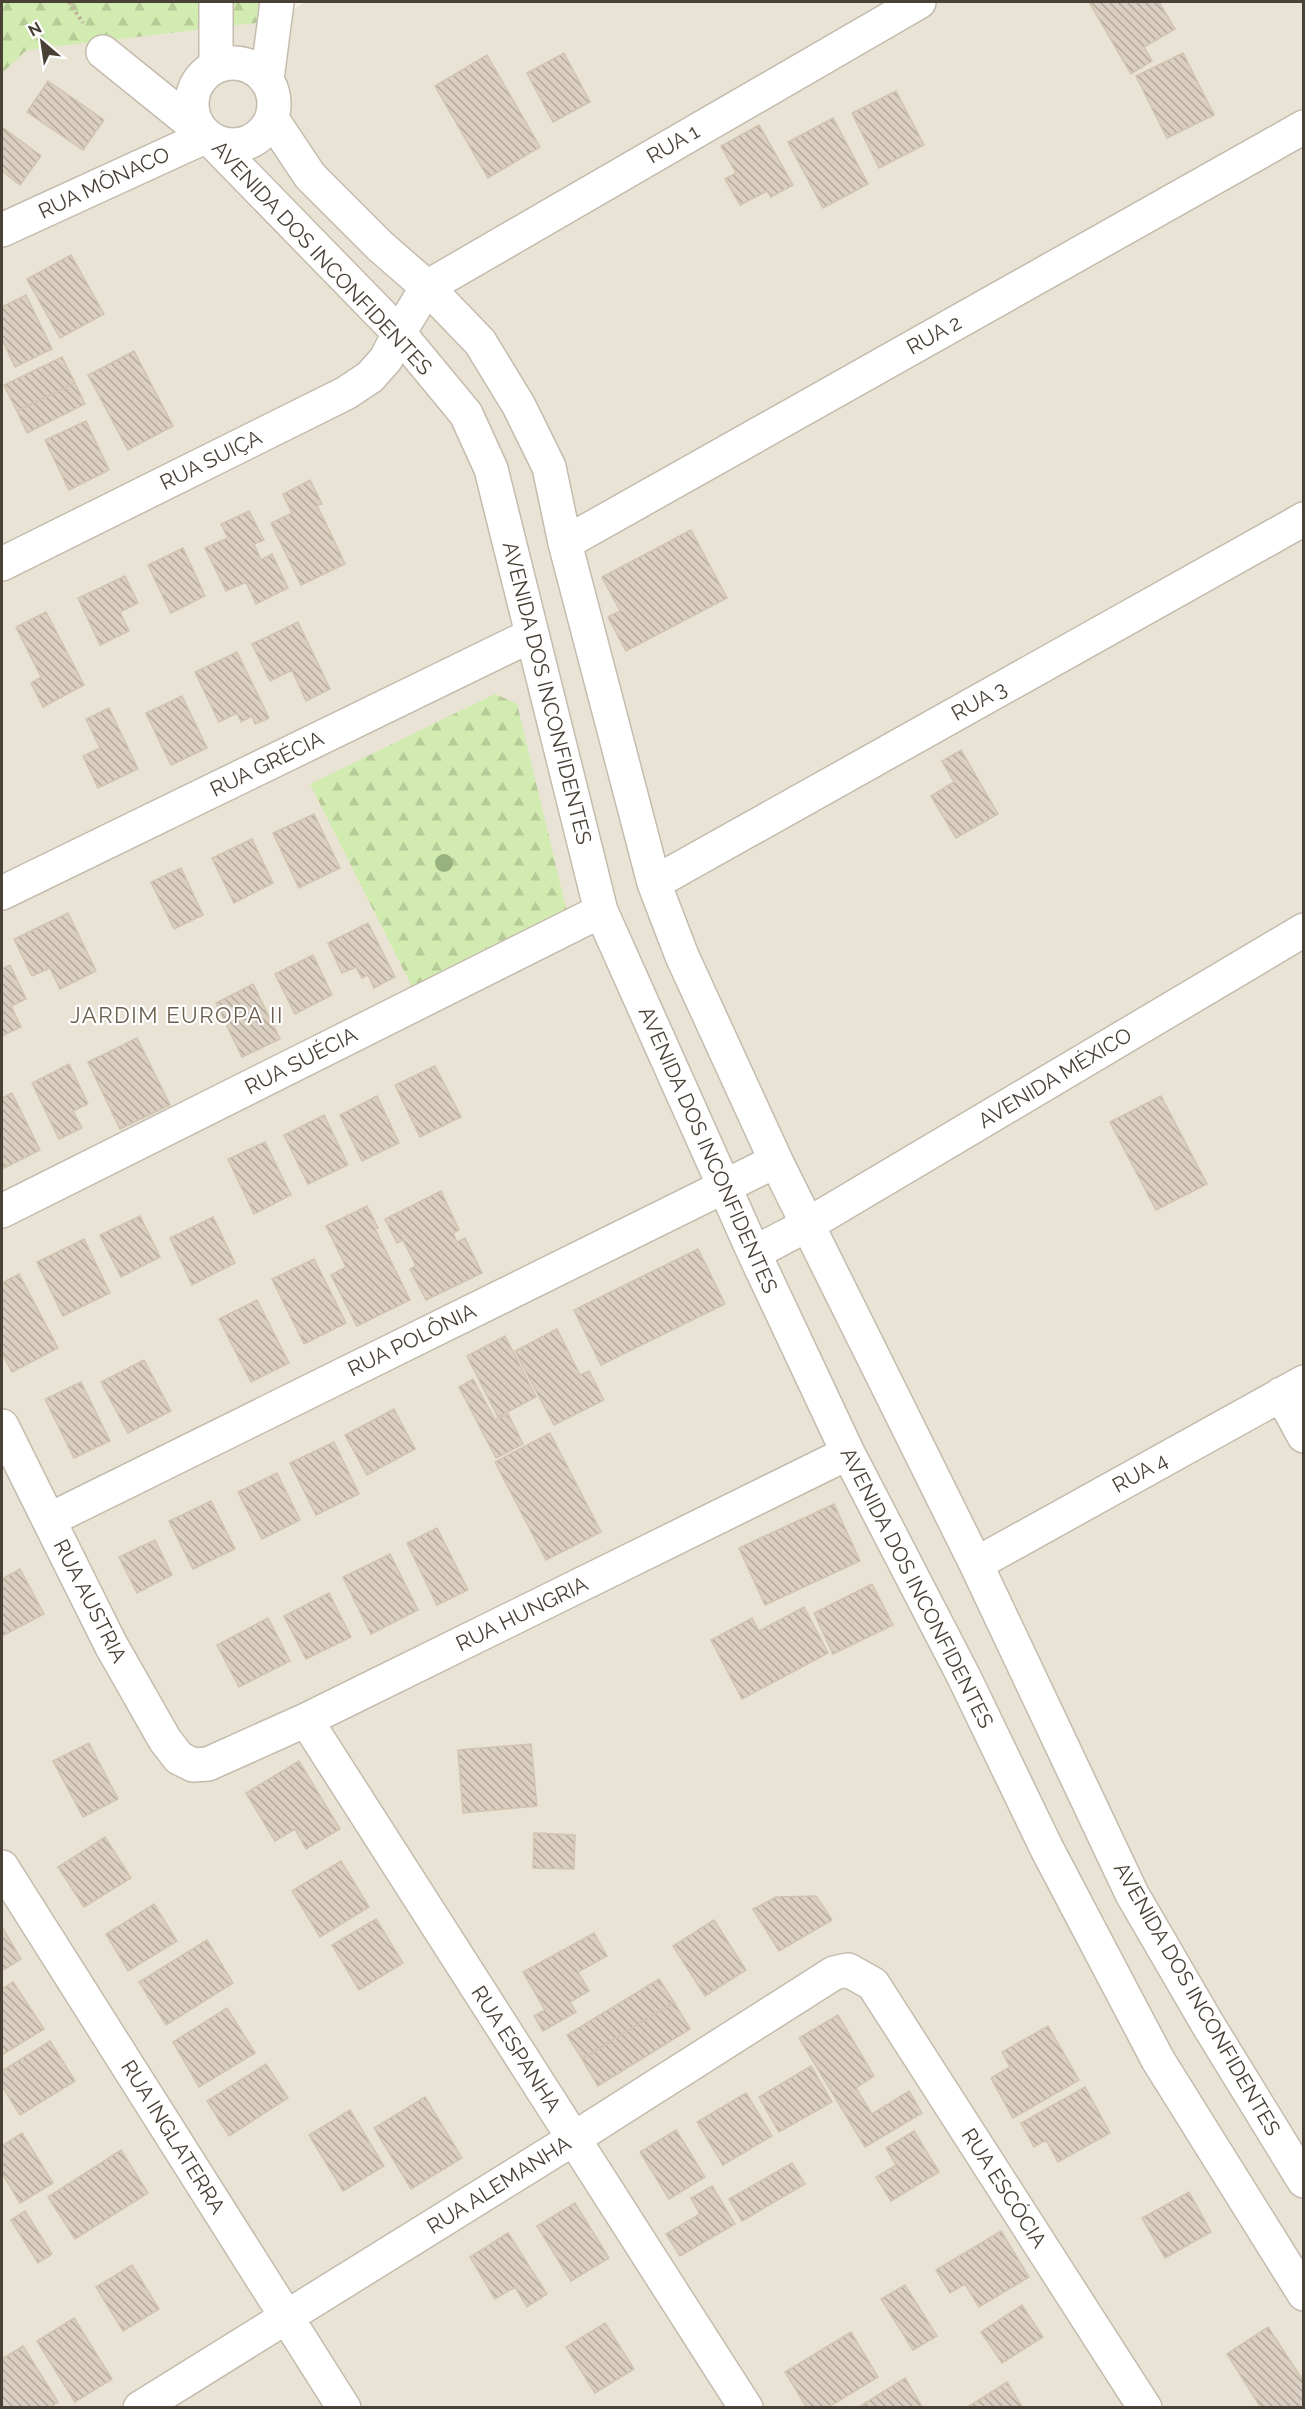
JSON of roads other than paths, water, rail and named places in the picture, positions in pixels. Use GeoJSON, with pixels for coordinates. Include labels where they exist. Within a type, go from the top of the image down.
{"type":"FeatureCollection","features":[{"type":"Feature","properties":{"kind":"street"},"geometry":{"type":"LineString","coordinates":[[216,2],[216,66]]}},
{"type":"Feature","properties":{"kind":"street"},"geometry":{"type":"LineString","coordinates":[[267,79],[277,2]]}},
{"type":"Feature","properties":{"kind":"street","name":"RUA 1"},"geometry":{"type":"LineString","coordinates":[[427,287],[919,2]]}},
{"type":"Feature","properties":{"kind":"street","name":"AVENIDA DOS INCONFIDENTES"},"geometry":{"type":"LineString","coordinates":[[103,52],[207,136],[399,333],[466,414],[491,469],[601,911],[754,1253],[848,1453],[964,1677],[1047,1849],[1158,2060],[1304,2294]]}},
{"type":"Feature","properties":{"kind":"street"},"geometry":{"type":"LineString","coordinates":[[230,62],[244,63],[267,79],[273,92],[275,105],[272,119],[256,139],[243,144],[218,143],[197,126],[192,113],[192,98],[196,85],[204,74],[216,66],[230,62]]}},
{"type":"Feature","properties":{"kind":"street","name":"AVENIDA DOS INCONFIDENTES"},"geometry":{"type":"LineString","coordinates":[[272,119],[310,176],[380,246],[427,287],[480,342],[519,406],[549,467],[565,543],[654,883],[682,956],[776,1161],[976,1564],[1132,1894],[1207,2023],[1304,2181]]}},
{"type":"Feature","properties":{"kind":"street","name":"RUA 2"},"geometry":{"type":"LineString","coordinates":[[565,543],[1304,127]]}},
{"type":"Feature","properties":{"kind":"street","name":"RUA MÔNACO"},"geometry":{"type":"LineString","coordinates":[[2,230],[207,136]]}},
{"type":"Feature","properties":{"kind":"street","name":"RUA SUIÇA"},"geometry":{"type":"LineString","coordinates":[[2,564],[346,393],[370,377],[386,359],[427,287]]}},
{"type":"Feature","properties":{"kind":"street","name":"RUA 3"},"geometry":{"type":"LineString","coordinates":[[654,883],[1304,519]]}},
{"type":"Feature","properties":{"kind":"street","name":"RUA GRÉCIA"},"geometry":{"type":"LineString","coordinates":[[2,893],[532,635]]}},
{"type":"Feature","properties":{"kind":"street","name":"RUA SUÉCIA"},"geometry":{"type":"LineString","coordinates":[[2,1211],[601,911]]}},
{"type":"Feature","properties":{"kind":"street","name":"AVENIDA MÉXICO"},"geometry":{"type":"LineString","coordinates":[[754,1253],[807,1225],[1304,930]]}},
{"type":"Feature","properties":{"kind":"street","name":"RUA POLÔNIA"},"geometry":{"type":"LineString","coordinates":[[49,1520],[776,1161]]}},
{"type":"Feature","properties":{"kind":"street"},"geometry":{"type":"LineString","coordinates":[[1292,1388],[1304,1436]]}},
{"type":"Feature","properties":{"kind":"street","name":"RUA 4"},"geometry":{"type":"LineString","coordinates":[[976,1564],[1292,1388]]}},
{"type":"Feature","properties":{"kind":"street","name":"RUA AUSTRIA"},"geometry":{"type":"LineString","coordinates":[[2,1426],[111,1645],[165,1740],[179,1758],[193,1765]]}},
{"type":"Feature","properties":{"kind":"street","name":"RUA HUNGRIA"},"geometry":{"type":"LineString","coordinates":[[193,1765],[208,1764],[306,1720],[848,1453]]}},
{"type":"Feature","properties":{"kind":"street","name":"RUA ESPANHA"},"geometry":{"type":"LineString","coordinates":[[306,1720],[746,2408]]}},
{"type":"Feature","properties":{"kind":"street","name":"RUA INGLATERRA"},"geometry":{"type":"LineString","coordinates":[[2,1867],[344,2408]]}},
{"type":"Feature","properties":{"kind":"street","name":"RUA ALEMANHA"},"geometry":{"type":"LineString","coordinates":[[140,2408],[573,2139],[834,1973],[848,1970],[859,1974]]}},
{"type":"Feature","properties":{"kind":"street","name":"RUA ESCÓCIA"},"geometry":{"type":"LineString","coordinates":[[859,1974],[873,1984],[1145,2408]]}},
{"type":"Feature","properties":{"kind":"district","name":"JARDIM EUROPA II"},"geometry":{"type":"Point","coordinates":[177,1015]}}]}
